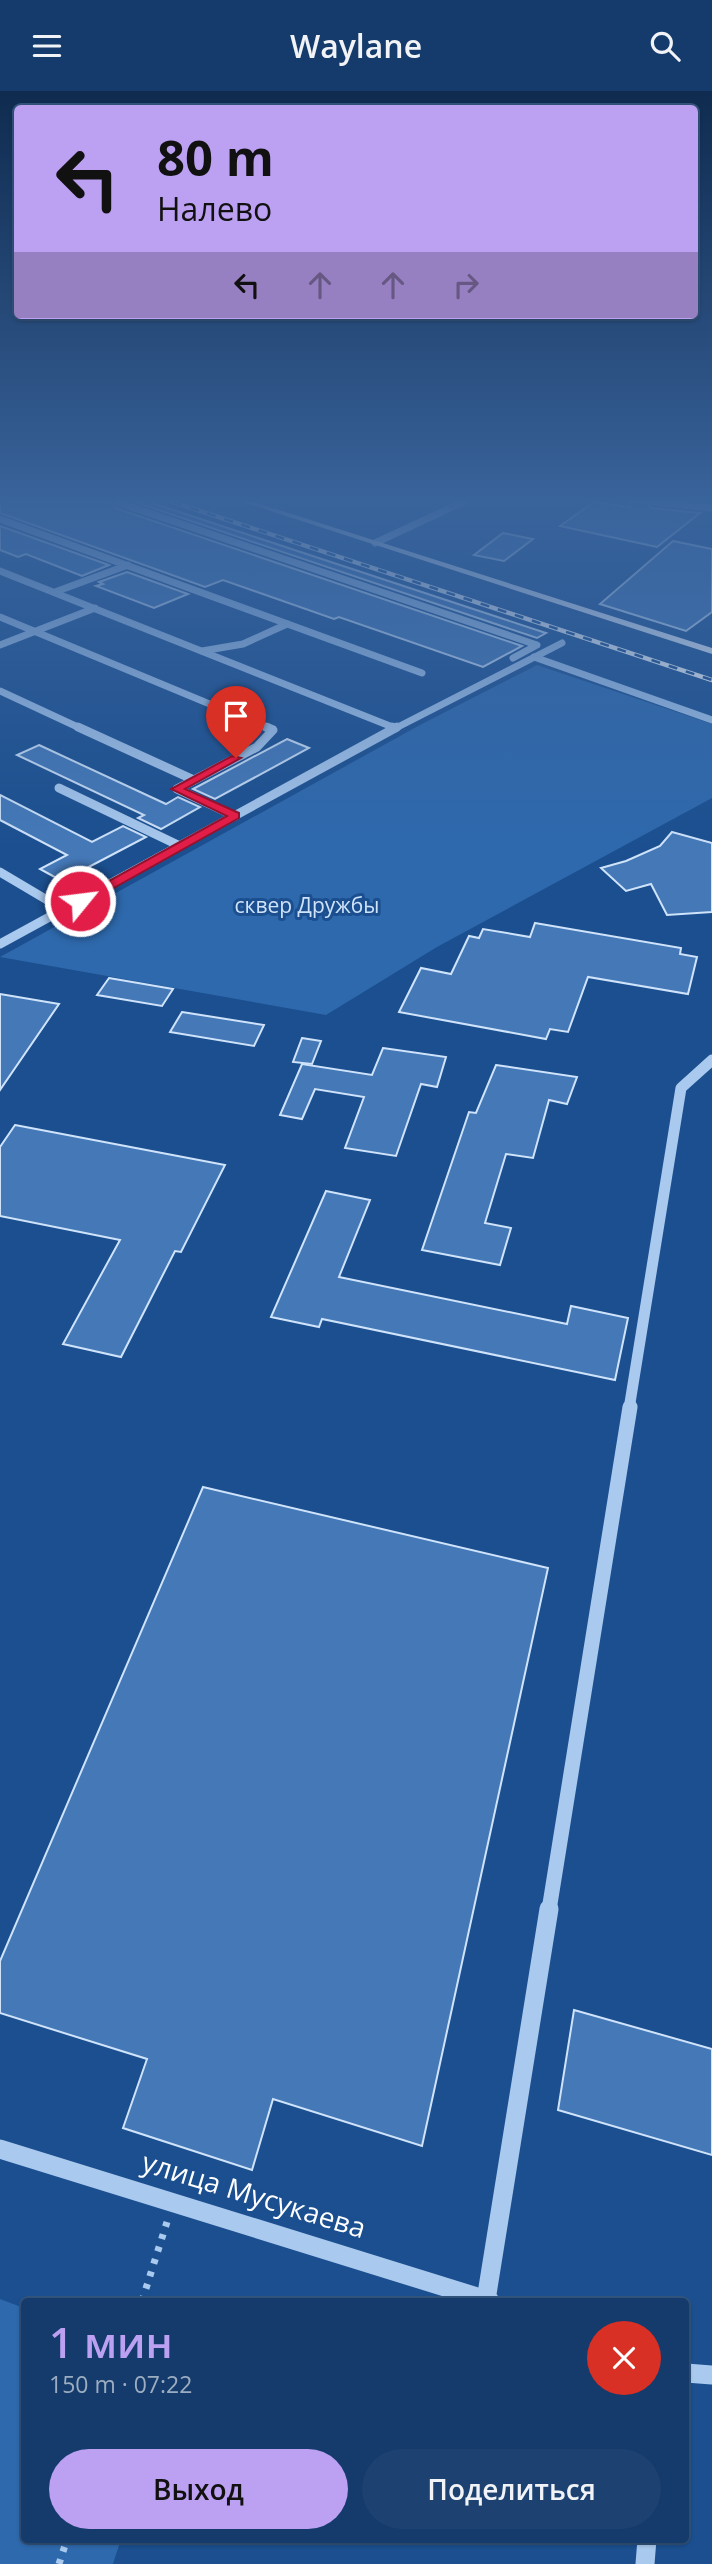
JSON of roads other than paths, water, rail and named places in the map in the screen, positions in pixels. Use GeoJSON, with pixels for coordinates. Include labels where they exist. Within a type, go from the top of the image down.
{"type":"FeatureCollection","features":[{"type":"Feature","properties":{"kind":"main road"},"geometry":{"type":"LineString","coordinates":[[607,617],[712,651]]}},
{"type":"Feature","properties":{"kind":"street"},"geometry":{"type":"LineString","coordinates":[[1,617],[272,730],[257,747],[177,789],[235,816]]}},
{"type":"Feature","properties":{"kind":"street"},"geometry":{"type":"LineString","coordinates":[[0,645],[70,617]]}},
{"type":"Feature","properties":{"kind":"street"},"geometry":{"type":"LineString","coordinates":[[118,617],[395,727]]}},
{"type":"Feature","properties":{"kind":"street"},"geometry":{"type":"LineString","coordinates":[[269,617],[422,673]]}},
{"type":"Feature","properties":{"kind":"street"},"geometry":{"type":"LineString","coordinates":[[456,617],[537,645],[513,657],[525,662]]}},
{"type":"Feature","properties":{"kind":"street"},"geometry":{"type":"LineString","coordinates":[[202,651],[243,644],[287,624]]}},
{"type":"Feature","properties":{"kind":"street"},"geometry":{"type":"LineString","coordinates":[[0,944],[395,727],[562,643]]}},
{"type":"Feature","properties":{"kind":"street"},"geometry":{"type":"LineString","coordinates":[[226,660],[243,644]]}},
{"type":"Feature","properties":{"kind":"street"},"geometry":{"type":"LineString","coordinates":[[534,657],[712,720]]}},
{"type":"Feature","properties":{"kind":"street"},"geometry":{"type":"LineString","coordinates":[[0,691],[194,780]]}},
{"type":"Feature","properties":{"kind":"street"},"geometry":{"type":"LineString","coordinates":[[59,788],[180,846]]}},
{"type":"Feature","properties":{"kind":"street"},"geometry":{"type":"LineString","coordinates":[[0,872],[64,910]]}},
{"type":"Feature","properties":{"kind":"street"},"geometry":{"type":"LineString","coordinates":[[0,884],[10,879]]}},
{"type":"Feature","properties":{"kind":"street"},"geometry":{"type":"LineString","coordinates":[[488,2298],[681,1088],[712,1060]]}},
{"type":"Feature","properties":{"kind":"street","name":"улица Мусукаева"},"geometry":{"type":"LineString","coordinates":[[0,2148],[482,2298]]}},
{"type":"Feature","properties":{"kind":"street"},"geometry":{"type":"LineString","coordinates":[[689,2373],[712,2375]]}},
{"type":"Feature","properties":{"kind":"street"},"geometry":{"type":"LineString","coordinates":[[645,2564],[647,2543]]}},
{"type":"Feature","properties":{"kind":"railway"},"geometry":{"type":"LineString","coordinates":[[522,617],[712,680]]}},
{"type":"Feature","properties":{"kind":"park label","name":"сквер Дружбы"},"geometry":{"type":"Point","coordinates":[307,906]}}]}
